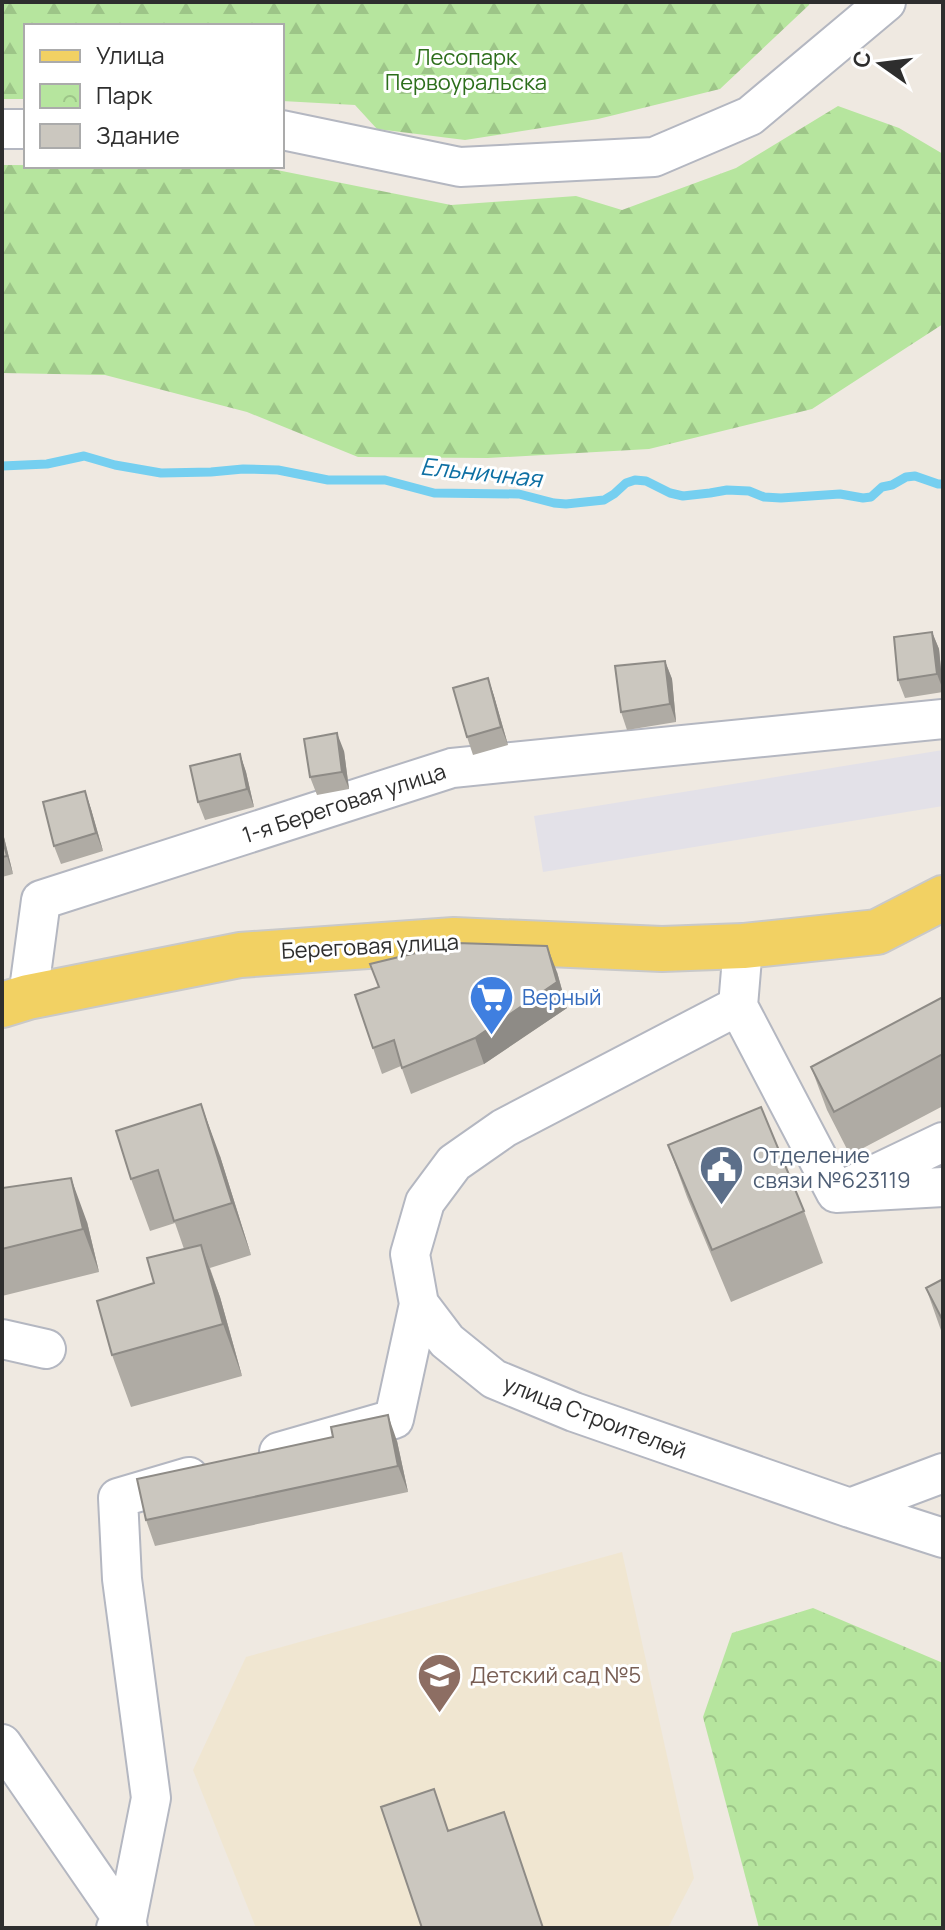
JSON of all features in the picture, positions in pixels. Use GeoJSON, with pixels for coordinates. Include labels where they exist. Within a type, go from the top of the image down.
{"type":"FeatureCollection","features":[{"type":"Feature","properties":{"kind":"main road","name":"Береговая улица"},"geometry":{"type":"LineString","coordinates":[[15,1001],[240,955],[271,952],[454,940],[662,949],[743,946],[877,932],[943,898]]}},
{"type":"Feature","properties":{"kind":"street"},"geometry":{"type":"LineString","coordinates":[[284,130],[460,167],[654,157],[750,116],[886,2]]}},
{"type":"Feature","properties":{"kind":"street"},"geometry":{"type":"LineString","coordinates":[[2,129],[24,129]]}},
{"type":"Feature","properties":{"kind":"street","name":"1-я Береговая улица"},"geometry":{"type":"LineString","coordinates":[[15,1001],[41,900],[452,768],[943,719]]}},
{"type":"Feature","properties":{"kind":"street"},"geometry":{"type":"LineString","coordinates":[[743,946],[738,1006],[836,1193]]}},
{"type":"Feature","properties":{"kind":"street","name":"улица Строителей"},"geometry":{"type":"LineString","coordinates":[[738,1006],[504,1128],[454,1163],[425,1202],[410,1254],[419,1304],[447,1341],[494,1379],[574,1412],[943,1538]]}},
{"type":"Feature","properties":{"kind":"street"},"geometry":{"type":"LineString","coordinates":[[836,1193],[943,1142]]}},
{"type":"Feature","properties":{"kind":"street"},"geometry":{"type":"LineString","coordinates":[[836,1193],[943,1187]]}},
{"type":"Feature","properties":{"kind":"street"},"geometry":{"type":"LineString","coordinates":[[123,1927],[151,1798],[122,1579],[118,1498],[394,1419],[419,1304]]}},
{"type":"Feature","properties":{"kind":"street"},"geometry":{"type":"LineString","coordinates":[[2,1339],[46,1349]]}},
{"type":"Feature","properties":{"kind":"street"},"geometry":{"type":"LineString","coordinates":[[850,1508],[943,1473]]}},
{"type":"Feature","properties":{"kind":"street"},"geometry":{"type":"LineString","coordinates":[[2,1744],[123,1927]]}},
{"type":"Feature","properties":{"kind":"shaded area"},"geometry":{"type":"Polygon","coordinates":[[[943,750],[943,806],[543,872],[534,816],[943,750]]]}},
{"type":"Feature","properties":{"kind":"shaded area","name":"Детский сад №5"},"geometry":{"type":"Polygon","coordinates":[[[622,1552],[694,1878],[668,1928],[256,1928],[193,1770],[246,1657],[622,1552]]]}},
{"type":"Feature","properties":{"kind":"green space","name":"Лесопарк Первоуральска"},"geometry":{"type":"Polygon","coordinates":[[[2,2],[810,2],[720,89],[598,119],[465,140],[377,129],[355,105],[284,101],[284,24],[24,24],[24,99],[2,99],[2,2]]]}},
{"type":"Feature","properties":{"kind":"green space"},"geometry":{"type":"Polygon","coordinates":[[[838,106],[899,128],[943,154],[943,324],[812,409],[649,449],[488,458],[358,457],[247,412],[105,375],[2,373],[2,165],[24,165],[24,168],[267,168],[451,205],[576,196],[622,210],[736,168],[838,106]]]}},
{"type":"Feature","properties":{"kind":"green space"},"geometry":{"type":"Polygon","coordinates":[[[813,1608],[943,1663],[943,1928],[759,1928],[703,1717],[732,1633],[813,1608]]]}},
{"type":"Feature","properties":{"kind":"building"},"geometry":{"type":"Polygon","coordinates":[[[932,632],[937,674],[898,680],[894,637],[932,632]]]}},
{"type":"Feature","properties":{"kind":"building"},"geometry":{"type":"Polygon","coordinates":[[[665,661],[670,704],[621,712],[615,666],[665,661]]]}},
{"type":"Feature","properties":{"kind":"building"},"geometry":{"type":"Polygon","coordinates":[[[488,678],[501,727],[467,737],[453,688],[488,678]]]}},
{"type":"Feature","properties":{"kind":"building"},"geometry":{"type":"Polygon","coordinates":[[[337,733],[342,772],[310,777],[304,739],[337,733]]]}},
{"type":"Feature","properties":{"kind":"building"},"geometry":{"type":"Polygon","coordinates":[[[240,754],[247,789],[198,802],[190,766],[240,754]]]}},
{"type":"Feature","properties":{"kind":"building"},"geometry":{"type":"Polygon","coordinates":[[[85,791],[96,833],[54,846],[43,802],[85,791]]]}},
{"type":"Feature","properties":{"kind":"building"},"geometry":{"type":"Polygon","coordinates":[[[2,837],[7,856],[2,857],[2,837]]]}},
{"type":"Feature","properties":{"kind":"building"},"geometry":{"type":"Polygon","coordinates":[[[457,943],[547,946],[557,982],[475,1038],[402,1068],[394,1040],[373,1048],[355,995],[379,987],[370,964],[457,943]]]}},
{"type":"Feature","properties":{"kind":"building"},"geometry":{"type":"Polygon","coordinates":[[[943,997],[943,1054],[834,1112],[811,1067],[943,997]]]}},
{"type":"Feature","properties":{"kind":"building"},"geometry":{"type":"Polygon","coordinates":[[[201,1104],[232,1203],[174,1221],[158,1170],[131,1179],[116,1131],[201,1104]]]}},
{"type":"Feature","properties":{"kind":"building"},"geometry":{"type":"Polygon","coordinates":[[[761,1107],[804,1211],[712,1250],[668,1145],[761,1107]]]}},
{"type":"Feature","properties":{"kind":"building"},"geometry":{"type":"Polygon","coordinates":[[[71,1178],[83,1229],[2,1249],[2,1188],[71,1178]]]}},
{"type":"Feature","properties":{"kind":"building"},"geometry":{"type":"Polygon","coordinates":[[[201,1245],[223,1324],[112,1355],[97,1301],[154,1283],[147,1258],[201,1245]]]}},
{"type":"Feature","properties":{"kind":"building"},"geometry":{"type":"Polygon","coordinates":[[[943,1279],[943,1321],[926,1288],[943,1279]]]}},
{"type":"Feature","properties":{"kind":"building"},"geometry":{"type":"Polygon","coordinates":[[[388,1415],[398,1466],[146,1520],[137,1479],[333,1437],[331,1427],[388,1415]]]}},
{"type":"Feature","properties":{"kind":"building"},"geometry":{"type":"Polygon","coordinates":[[[434,1789],[448,1831],[504,1812],[543,1928],[422,1928],[381,1807],[434,1789]]]}},
{"type":"Feature","properties":{"kind":"waterway","name":"Ельничная"},"geometry":{"type":"LineString","coordinates":[[2,466],[47,464],[84,456],[161,473],[278,470],[328,480],[385,480],[434,493],[519,494],[566,504],[604,500],[635,480],[646,481],[683,496],[727,490],[781,498],[840,494],[871,497],[882,487],[915,476],[943,484]]}},
{"type":"Feature","properties":{"kind":"place","name":"Верный"},"geometry":{"type":"Point","coordinates":[491,1036]}},
{"type":"Feature","properties":{"kind":"place","name":"Отделение связи №623119"},"geometry":{"type":"Point","coordinates":[722,1207]}},
{"type":"Feature","properties":{"kind":"place","name":"Детский сад №5"},"geometry":{"type":"Point","coordinates":[439,1714]}}]}
